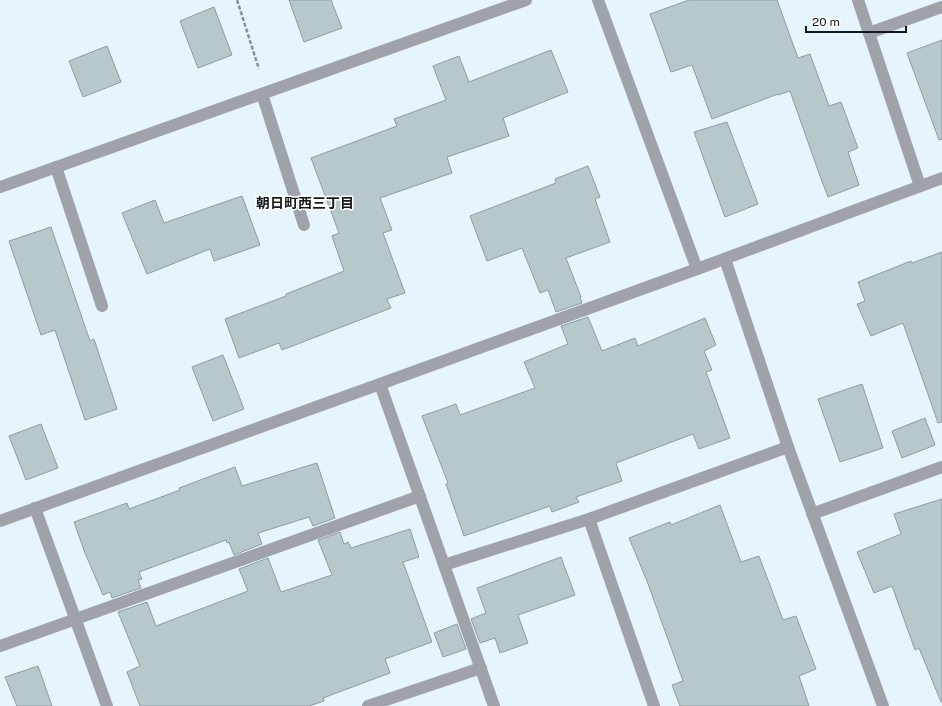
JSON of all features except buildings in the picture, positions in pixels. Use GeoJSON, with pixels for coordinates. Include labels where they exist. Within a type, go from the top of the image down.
{"type":"FeatureCollection","features":[{"type":"Feature","properties":{"kind":"street"},"geometry":{"type":"LineString","coordinates":[[0,187],[526,0]]}},
{"type":"Feature","properties":{"kind":"street"},"geometry":{"type":"LineString","coordinates":[[598,0],[697,269]]}},
{"type":"Feature","properties":{"kind":"street"},"geometry":{"type":"LineString","coordinates":[[858,0],[920,186]]}},
{"type":"Feature","properties":{"kind":"street"},"geometry":{"type":"LineString","coordinates":[[869,33],[942,7]]}},
{"type":"Feature","properties":{"kind":"street"},"geometry":{"type":"LineString","coordinates":[[262,94],[304,225]]}},
{"type":"Feature","properties":{"kind":"street"},"geometry":{"type":"LineString","coordinates":[[56,167],[102,306]]}},
{"type":"Feature","properties":{"kind":"street"},"geometry":{"type":"LineString","coordinates":[[0,520],[725,259],[942,178]]}},
{"type":"Feature","properties":{"kind":"street"},"geometry":{"type":"LineString","coordinates":[[725,259],[788,447],[883,706]]}},
{"type":"Feature","properties":{"kind":"street"},"geometry":{"type":"LineString","coordinates":[[380,384],[494,706]]}},
{"type":"Feature","properties":{"kind":"street"},"geometry":{"type":"LineString","coordinates":[[444,564],[589,519],[788,447]]}},
{"type":"Feature","properties":{"kind":"street"},"geometry":{"type":"LineString","coordinates":[[812,514],[942,467]]}},
{"type":"Feature","properties":{"kind":"street"},"geometry":{"type":"LineString","coordinates":[[0,646],[420,496]]}},
{"type":"Feature","properties":{"kind":"street"},"geometry":{"type":"LineString","coordinates":[[35,508],[107,706]]}},
{"type":"Feature","properties":{"kind":"street"},"geometry":{"type":"LineString","coordinates":[[589,519],[654,706]]}},
{"type":"Feature","properties":{"kind":"street"},"geometry":{"type":"LineString","coordinates":[[368,706],[481,668]]}},
{"type":"Feature","properties":{"kind":"path"},"geometry":{"type":"LineString","coordinates":[[237,0],[260,70]]}},
{"type":"Feature","properties":{"kind":"district","name":"朝日町西三丁目"},"geometry":{"type":"Point","coordinates":[305,203]}}]}
